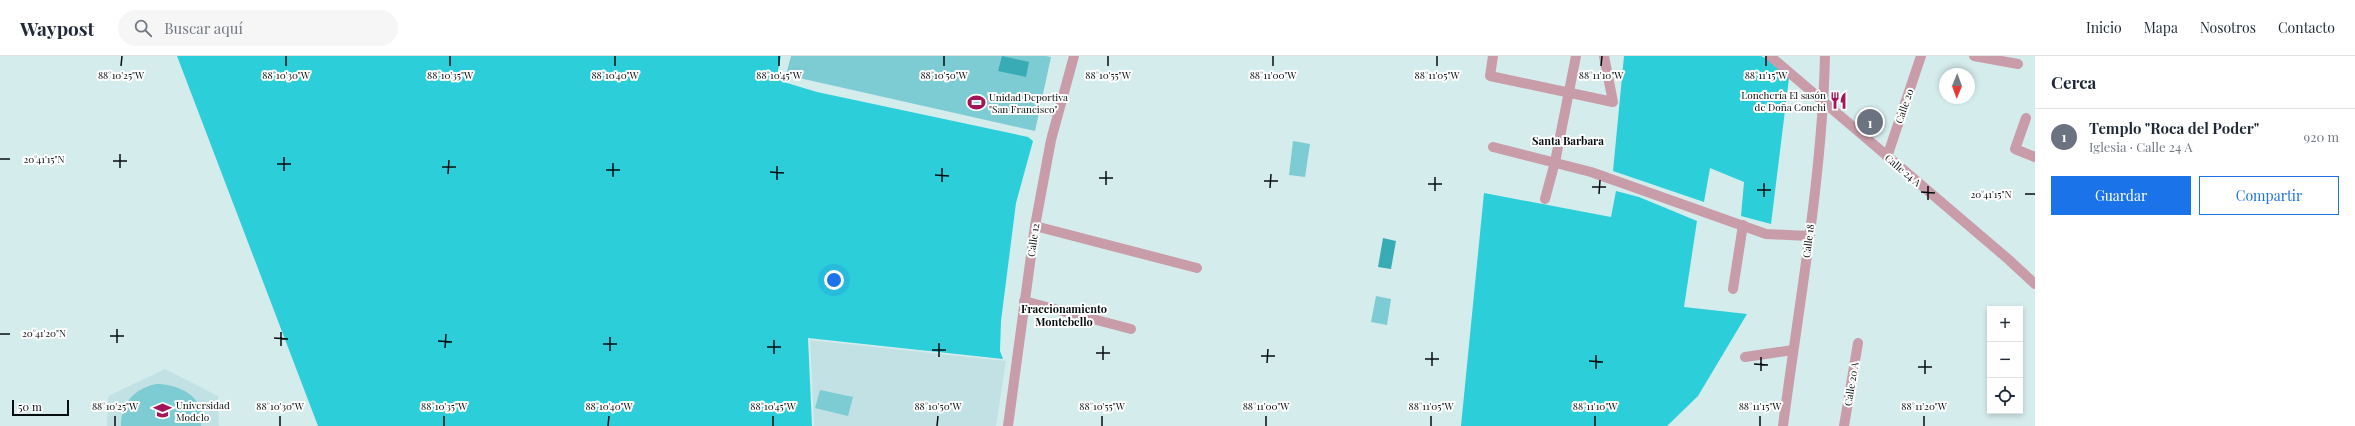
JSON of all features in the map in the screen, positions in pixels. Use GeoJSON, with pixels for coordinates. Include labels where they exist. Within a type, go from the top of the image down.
{"type":"FeatureCollection","features":[{"type":"Feature","properties":{"kind":"street","name":"Calle 12"},"geometry":{"type":"LineString","coordinates":[[1008,426],[1035,226],[1051,140],[1074,56]]}},
{"type":"Feature","properties":{"kind":"street"},"geometry":{"type":"LineString","coordinates":[[1493,56],[1490,76],[1613,102],[1604,56]]}},
{"type":"Feature","properties":{"kind":"street"},"geometry":{"type":"LineString","coordinates":[[1545,199],[1555,162],[1576,56]]}},
{"type":"Feature","properties":{"kind":"street","name":"Calle 24 A"},"geometry":{"type":"LineString","coordinates":[[1770,56],[2035,284]]}},
{"type":"Feature","properties":{"kind":"street","name":"Calle 18"},"geometry":{"type":"LineString","coordinates":[[1782,426],[1809,236],[1824,102],[1825,56]]}},
{"type":"Feature","properties":{"kind":"street","name":"Calle 20"},"geometry":{"type":"LineString","coordinates":[[1887,157],[1921,56]]}},
{"type":"Feature","properties":{"kind":"street"},"geometry":{"type":"LineString","coordinates":[[1974,56],[2018,64]]}},
{"type":"Feature","properties":{"kind":"street"},"geometry":{"type":"LineString","coordinates":[[2026,118],[2015,149],[2035,157]]}},
{"type":"Feature","properties":{"kind":"street"},"geometry":{"type":"LineString","coordinates":[[1493,147],[1591,172],[1766,234],[1809,236]]}},
{"type":"Feature","properties":{"kind":"street"},"geometry":{"type":"LineString","coordinates":[[1035,226],[1197,268]]}},
{"type":"Feature","properties":{"kind":"street"},"geometry":{"type":"LineString","coordinates":[[1733,289],[1743,226]]}},
{"type":"Feature","properties":{"kind":"street"},"geometry":{"type":"LineString","coordinates":[[1024,301],[1131,329]]}},
{"type":"Feature","properties":{"kind":"street","name":"Calle 20 A"},"geometry":{"type":"LineString","coordinates":[[1844,426],[1858,343]]}},
{"type":"Feature","properties":{"kind":"street"},"geometry":{"type":"LineString","coordinates":[[1745,356],[1793,350]]}},
{"type":"Feature","properties":{"kind":"shaded area"},"geometry":{"type":"Polygon","coordinates":[[[177,56],[781,56],[777,75],[787,83],[817,92],[1028,137],[1033,141],[1016,203],[1001,321],[1000,351],[1003,359],[808,338],[812,426],[318,426],[177,56]]]}},
{"type":"Feature","properties":{"kind":"shaded area","name":"Unidad Deportiva \"San Francisco\""},"geometry":{"type":"Polygon","coordinates":[[[791,56],[1051,57],[1035,131],[786,75],[791,56]]]}},
{"type":"Feature","properties":{"kind":"shaded area"},"geometry":{"type":"Polygon","coordinates":[[[1002,56],[1029,62],[1026,77],[998,71],[1002,56]]]}},
{"type":"Feature","properties":{"kind":"shaded area"},"geometry":{"type":"Polygon","coordinates":[[[1624,56],[1761,56],[1769,60],[1789,78],[1771,224],[1741,216],[1744,182],[1710,168],[1704,202],[1613,171],[1624,56]]]}},
{"type":"Feature","properties":{"kind":"shaded area"},"geometry":{"type":"Polygon","coordinates":[[[1293,141],[1310,144],[1305,177],[1289,175],[1293,141]]]}},
{"type":"Feature","properties":{"kind":"shaded area"},"geometry":{"type":"Polygon","coordinates":[[[1616,191],[1639,197],[1697,221],[1684,307],[1747,314],[1698,396],[1667,426],[1461,426],[1484,193],[1611,217],[1616,191]]]}},
{"type":"Feature","properties":{"kind":"shaded area"},"geometry":{"type":"Polygon","coordinates":[[[1383,238],[1396,241],[1391,269],[1378,267],[1383,238]]]}},
{"type":"Feature","properties":{"kind":"shaded area"},"geometry":{"type":"Polygon","coordinates":[[[1376,296],[1391,299],[1387,325],[1371,322],[1376,296]]]}},
{"type":"Feature","properties":{"kind":"shaded area"},"geometry":{"type":"Polygon","coordinates":[[[810,340],[1006,361],[996,426],[814,426],[810,340]]]}},
{"type":"Feature","properties":{"kind":"shaded area","name":"Universidad Modelo"},"geometry":{"type":"Polygon","coordinates":[[[165,369],[218,396],[219,426],[107,426],[108,396],[165,369]]]}},
{"type":"Feature","properties":{"kind":"shaded area"},"geometry":{"type":"Polygon","coordinates":[[[156,384],[169,385],[189,393],[198,403],[201,410],[201,426],[121,426],[123,410],[130,398],[141,389],[156,384]]]}},
{"type":"Feature","properties":{"kind":"shaded area"},"geometry":{"type":"Polygon","coordinates":[[[820,390],[853,397],[848,416],[815,408],[820,390]]]}},
{"type":"Feature","properties":{"kind":"place","name":"Lonchería El sasón de Doña Conchi"},"geometry":{"type":"Point","coordinates":[1839,101]}},
{"type":"Feature","properties":{"kind":"place","name":"Unidad Deportiva \"San Francisco\""},"geometry":{"type":"Point","coordinates":[976,103]}},
{"type":"Feature","properties":{"kind":"place","name":"Templo \"Roca del Poder\""},"geometry":{"type":"Point","coordinates":[1870,122]}},
{"type":"Feature","properties":{"kind":"place","name":"Universidad Modelo"},"geometry":{"type":"Point","coordinates":[163,411]}},
{"type":"Feature","properties":{"kind":"district","name":"Santa Barbara"},"geometry":{"type":"Point","coordinates":[1568,141]}},
{"type":"Feature","properties":{"kind":"district","name":"Fraccionamiento Montebello"},"geometry":{"type":"Point","coordinates":[1064,315]}}]}
